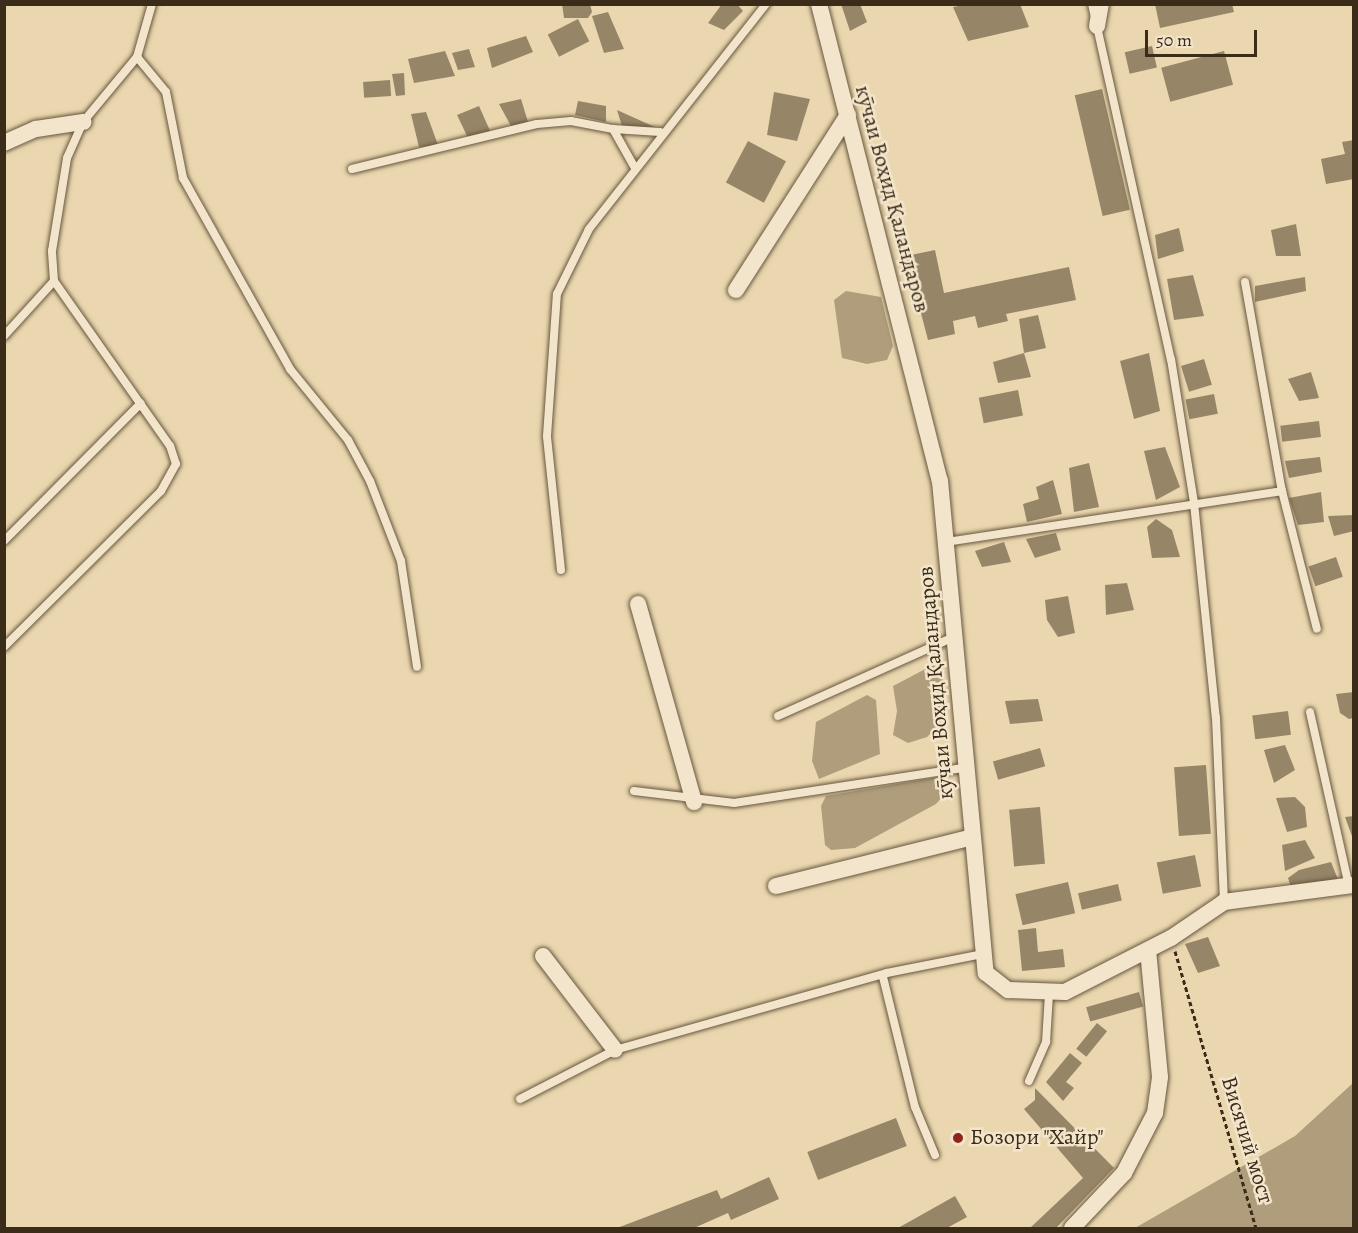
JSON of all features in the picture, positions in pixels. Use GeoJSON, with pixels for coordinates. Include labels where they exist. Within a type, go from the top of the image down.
{"type":"FeatureCollection","features":[{"type":"Feature","properties":{"kind":"street","name":"кӯчаи Воҳид Қаландаров"},"geometry":{"type":"LineString","coordinates":[[819,4],[931,433],[946,542],[964,768],[986,973],[997,984],[1008,990],[1049,994],[1080,987],[1171,938],[1224,902],[1351,886]]}},
{"type":"Feature","properties":{"kind":"street"},"geometry":{"type":"LineString","coordinates":[[1097,26],[1101,4]]}},
{"type":"Feature","properties":{"kind":"street"},"geometry":{"type":"LineString","coordinates":[[736,290],[848,115]]}},
{"type":"Feature","properties":{"kind":"street"},"geometry":{"type":"LineString","coordinates":[[4,143],[36,129],[83,122]]}},
{"type":"Feature","properties":{"kind":"street"},"geometry":{"type":"LineString","coordinates":[[638,604],[694,802]]}},
{"type":"Feature","properties":{"kind":"street"},"geometry":{"type":"LineString","coordinates":[[776,886],[972,837]]}},
{"type":"Feature","properties":{"kind":"street"},"geometry":{"type":"LineString","coordinates":[[1072,1228],[1124,1173],[1155,1113],[1159,1055],[1148,951]]}},
{"type":"Feature","properties":{"kind":"street"},"geometry":{"type":"LineString","coordinates":[[543,956],[615,1050]]}},
{"type":"Feature","properties":{"kind":"lane"},"geometry":{"type":"LineString","coordinates":[[4,336],[54,281],[60,195],[83,122],[137,57],[152,4]]}},
{"type":"Feature","properties":{"kind":"lane"},"geometry":{"type":"LineString","coordinates":[[561,570],[547,436],[557,294],[569,260],[660,132],[766,4]]}},
{"type":"Feature","properties":{"kind":"lane"},"geometry":{"type":"LineString","coordinates":[[1092,4],[1171,359],[1194,504],[1216,717],[1224,902]]}},
{"type":"Feature","properties":{"kind":"lane"},"geometry":{"type":"LineString","coordinates":[[137,57],[166,92],[183,178],[290,369],[348,440],[370,481],[401,561],[417,667]]}},
{"type":"Feature","properties":{"kind":"lane"},"geometry":{"type":"LineString","coordinates":[[352,170],[537,124],[592,121],[613,129],[660,132]]}},
{"type":"Feature","properties":{"kind":"lane"},"geometry":{"type":"LineString","coordinates":[[613,129],[635,168]]}},
{"type":"Feature","properties":{"kind":"lane"},"geometry":{"type":"LineString","coordinates":[[4,647],[171,478],[176,464],[170,446],[54,281]]}},
{"type":"Feature","properties":{"kind":"lane"},"geometry":{"type":"LineString","coordinates":[[1245,282],[1282,491],[1317,629]]}},
{"type":"Feature","properties":{"kind":"lane"},"geometry":{"type":"LineString","coordinates":[[4,541],[141,403]]}},
{"type":"Feature","properties":{"kind":"lane"},"geometry":{"type":"LineString","coordinates":[[946,542],[1282,491]]}},
{"type":"Feature","properties":{"kind":"lane"},"geometry":{"type":"LineString","coordinates":[[778,716],[954,637]]}},
{"type":"Feature","properties":{"kind":"lane"},"geometry":{"type":"LineString","coordinates":[[1310,711],[1351,886]]}},
{"type":"Feature","properties":{"kind":"lane"},"geometry":{"type":"LineString","coordinates":[[634,791],[694,802],[788,798],[964,768]]}},
{"type":"Feature","properties":{"kind":"lane"},"geometry":{"type":"LineString","coordinates":[[520,1099],[615,1050],[883,977],[983,954]]}},
{"type":"Feature","properties":{"kind":"lane"},"geometry":{"type":"LineString","coordinates":[[883,977],[915,1107],[935,1155]]}},
{"type":"Feature","properties":{"kind":"lane"},"geometry":{"type":"LineString","coordinates":[[1029,1081],[1046,1042],[1049,994]]}},
{"type":"Feature","properties":{"kind":"path","name":"Висячий мост"},"geometry":{"type":"LineString","coordinates":[[1171,938],[1256,1228]]}},
{"type":"Feature","properties":{"kind":"shaded area"},"geometry":{"type":"Polygon","coordinates":[[[846,291],[881,297],[893,346],[887,360],[867,364],[842,358],[834,300],[846,291]]]}},
{"type":"Feature","properties":{"kind":"shaded area"},"geometry":{"type":"Polygon","coordinates":[[[933,665],[943,671],[941,723],[927,737],[908,743],[893,735],[897,711],[893,686],[933,665]]]}},
{"type":"Feature","properties":{"kind":"shaded area"},"geometry":{"type":"Polygon","coordinates":[[[867,695],[876,700],[880,754],[819,779],[812,761],[816,722],[867,695]]]}},
{"type":"Feature","properties":{"kind":"shaded area"},"geometry":{"type":"Polygon","coordinates":[[[938,777],[945,794],[936,804],[855,848],[831,850],[825,845],[821,806],[826,796],[938,777]]]}},
{"type":"Feature","properties":{"kind":"shaded area"},"geometry":{"type":"Polygon","coordinates":[[[1353,1083],[1353,1228],[1135,1228],[1295,1136],[1353,1083]]]}},
{"type":"Feature","properties":{"kind":"building"},"geometry":{"type":"Polygon","coordinates":[[[562,4],[590,4],[592,12],[588,18],[564,18],[562,4]]]}},
{"type":"Feature","properties":{"kind":"building"},"geometry":{"type":"Polygon","coordinates":[[[722,4],[737,4],[743,11],[724,30],[708,23],[722,4]]]}},
{"type":"Feature","properties":{"kind":"building"},"geometry":{"type":"Polygon","coordinates":[[[841,4],[860,4],[867,22],[850,31],[841,4]]]}},
{"type":"Feature","properties":{"kind":"building"},"geometry":{"type":"Polygon","coordinates":[[[970,4],[1020,4],[1029,27],[968,41],[953,7],[970,4]]]}},
{"type":"Feature","properties":{"kind":"building"},"geometry":{"type":"Polygon","coordinates":[[[1155,4],[1232,4],[1234,12],[1160,28],[1155,4]]]}},
{"type":"Feature","properties":{"kind":"building"},"geometry":{"type":"Polygon","coordinates":[[[608,12],[624,49],[604,53],[592,16],[608,12]]]}},
{"type":"Feature","properties":{"kind":"building"},"geometry":{"type":"Polygon","coordinates":[[[578,19],[589,41],[559,57],[548,34],[578,19]]]}},
{"type":"Feature","properties":{"kind":"building"},"geometry":{"type":"Polygon","coordinates":[[[526,36],[533,52],[492,68],[487,48],[526,36]]]}},
{"type":"Feature","properties":{"kind":"building"},"geometry":{"type":"Polygon","coordinates":[[[1152,46],[1157,67],[1130,74],[1125,52],[1152,46]]]}},
{"type":"Feature","properties":{"kind":"building"},"geometry":{"type":"Polygon","coordinates":[[[469,49],[475,67],[458,70],[452,53],[469,49]]]}},
{"type":"Feature","properties":{"kind":"building"},"geometry":{"type":"Polygon","coordinates":[[[445,51],[455,76],[414,83],[408,59],[445,51]]]}},
{"type":"Feature","properties":{"kind":"building"},"geometry":{"type":"Polygon","coordinates":[[[1224,51],[1233,85],[1170,102],[1161,68],[1224,51]]]}},
{"type":"Feature","properties":{"kind":"building"},"geometry":{"type":"Polygon","coordinates":[[[404,73],[405,95],[396,96],[392,74],[404,73]]]}},
{"type":"Feature","properties":{"kind":"building"},"geometry":{"type":"Polygon","coordinates":[[[390,80],[391,96],[364,98],[363,82],[390,80]]]}},
{"type":"Feature","properties":{"kind":"building"},"geometry":{"type":"Polygon","coordinates":[[[1102,89],[1130,210],[1103,216],[1075,95],[1102,89]]]}},
{"type":"Feature","properties":{"kind":"building"},"geometry":{"type":"Polygon","coordinates":[[[774,92],[810,99],[797,141],[767,135],[774,92]]]}},
{"type":"Feature","properties":{"kind":"building"},"geometry":{"type":"Polygon","coordinates":[[[521,99],[528,122],[512,128],[499,104],[521,99]]]}},
{"type":"Feature","properties":{"kind":"building"},"geometry":{"type":"Polygon","coordinates":[[[578,101],[606,106],[606,122],[575,115],[578,101]]]}},
{"type":"Feature","properties":{"kind":"building"},"geometry":{"type":"Polygon","coordinates":[[[479,106],[491,133],[468,138],[457,115],[479,106]]]}},
{"type":"Feature","properties":{"kind":"building"},"geometry":{"type":"Polygon","coordinates":[[[617,110],[657,128],[622,126],[617,110]]]}},
{"type":"Feature","properties":{"kind":"building"},"geometry":{"type":"Polygon","coordinates":[[[426,112],[438,145],[419,147],[411,114],[426,112]]]}},
{"type":"Feature","properties":{"kind":"building"},"geometry":{"type":"Polygon","coordinates":[[[1354,140],[1354,179],[1326,184],[1321,159],[1345,154],[1342,142],[1354,140]]]}},
{"type":"Feature","properties":{"kind":"building"},"geometry":{"type":"Polygon","coordinates":[[[748,141],[786,161],[764,203],[726,182],[748,141]]]}},
{"type":"Feature","properties":{"kind":"building"},"geometry":{"type":"Polygon","coordinates":[[[1296,224],[1301,256],[1276,256],[1271,230],[1296,224]]]}},
{"type":"Feature","properties":{"kind":"building"},"geometry":{"type":"Polygon","coordinates":[[[1179,228],[1184,251],[1158,259],[1155,235],[1179,228]]]}},
{"type":"Feature","properties":{"kind":"building"},"geometry":{"type":"Polygon","coordinates":[[[935,250],[944,293],[1069,267],[1076,300],[1006,314],[1008,321],[978,328],[975,316],[953,321],[955,334],[928,340],[906,256],[935,250]]]}},
{"type":"Feature","properties":{"kind":"building"},"geometry":{"type":"Polygon","coordinates":[[[1193,275],[1204,316],[1174,320],[1167,279],[1193,275]]]}},
{"type":"Feature","properties":{"kind":"building"},"geometry":{"type":"Polygon","coordinates":[[[1305,277],[1306,291],[1255,302],[1255,286],[1305,277]]]}},
{"type":"Feature","properties":{"kind":"building"},"geometry":{"type":"Polygon","coordinates":[[[1038,315],[1046,348],[1024,353],[1019,319],[1038,315]]]}},
{"type":"Feature","properties":{"kind":"building"},"geometry":{"type":"Polygon","coordinates":[[[1024,353],[1031,377],[998,383],[993,362],[1024,353]]]}},
{"type":"Feature","properties":{"kind":"building"},"geometry":{"type":"Polygon","coordinates":[[[1149,353],[1160,411],[1134,419],[1120,361],[1149,353]]]}},
{"type":"Feature","properties":{"kind":"building"},"geometry":{"type":"Polygon","coordinates":[[[1204,359],[1212,385],[1189,392],[1181,366],[1204,359]]]}},
{"type":"Feature","properties":{"kind":"building"},"geometry":{"type":"Polygon","coordinates":[[[1311,372],[1319,398],[1299,401],[1288,379],[1311,372]]]}},
{"type":"Feature","properties":{"kind":"building"},"geometry":{"type":"Polygon","coordinates":[[[1018,390],[1023,416],[984,423],[979,398],[1018,390]]]}},
{"type":"Feature","properties":{"kind":"building"},"geometry":{"type":"Polygon","coordinates":[[[1214,394],[1218,414],[1189,419],[1186,400],[1214,394]]]}},
{"type":"Feature","properties":{"kind":"building"},"geometry":{"type":"Polygon","coordinates":[[[1319,421],[1321,437],[1282,442],[1280,426],[1319,421]]]}},
{"type":"Feature","properties":{"kind":"building"},"geometry":{"type":"Polygon","coordinates":[[[1165,447],[1180,487],[1156,500],[1144,451],[1165,447]]]}},
{"type":"Feature","properties":{"kind":"building"},"geometry":{"type":"Polygon","coordinates":[[[1320,457],[1322,472],[1289,478],[1285,461],[1320,457]]]}},
{"type":"Feature","properties":{"kind":"building"},"geometry":{"type":"Polygon","coordinates":[[[1089,463],[1099,507],[1074,512],[1069,468],[1089,463]]]}},
{"type":"Feature","properties":{"kind":"building"},"geometry":{"type":"Polygon","coordinates":[[[1053,480],[1062,514],[1027,522],[1023,504],[1039,499],[1036,487],[1053,480]]]}},
{"type":"Feature","properties":{"kind":"building"},"geometry":{"type":"Polygon","coordinates":[[[1321,492],[1324,522],[1298,525],[1289,498],[1321,492]]]}},
{"type":"Feature","properties":{"kind":"building"},"geometry":{"type":"Polygon","coordinates":[[[1354,515],[1354,531],[1334,536],[1328,516],[1354,515]]]}},
{"type":"Feature","properties":{"kind":"building"},"geometry":{"type":"Polygon","coordinates":[[[1156,519],[1172,530],[1180,557],[1152,558],[1147,527],[1156,519]]]}},
{"type":"Feature","properties":{"kind":"building"},"geometry":{"type":"Polygon","coordinates":[[[1056,533],[1061,550],[1035,558],[1026,539],[1056,533]]]}},
{"type":"Feature","properties":{"kind":"building"},"geometry":{"type":"Polygon","coordinates":[[[1004,542],[1011,562],[982,567],[975,551],[1004,542]]]}},
{"type":"Feature","properties":{"kind":"building"},"geometry":{"type":"Polygon","coordinates":[[[1336,557],[1343,577],[1315,586],[1309,566],[1336,557]]]}},
{"type":"Feature","properties":{"kind":"building"},"geometry":{"type":"Polygon","coordinates":[[[1127,583],[1134,610],[1106,615],[1105,585],[1127,583]]]}},
{"type":"Feature","properties":{"kind":"building"},"geometry":{"type":"Polygon","coordinates":[[[1068,596],[1075,633],[1058,637],[1047,620],[1045,600],[1068,596]]]}},
{"type":"Feature","properties":{"kind":"building"},"geometry":{"type":"Polygon","coordinates":[[[1354,692],[1354,718],[1349,719],[1340,713],[1336,694],[1354,692]]]}},
{"type":"Feature","properties":{"kind":"building"},"geometry":{"type":"Polygon","coordinates":[[[1038,699],[1043,721],[1010,724],[1005,701],[1038,699]]]}},
{"type":"Feature","properties":{"kind":"building"},"geometry":{"type":"Polygon","coordinates":[[[1288,711],[1291,735],[1255,739],[1252,715],[1288,711]]]}},
{"type":"Feature","properties":{"kind":"building"},"geometry":{"type":"Polygon","coordinates":[[[1285,745],[1295,770],[1274,783],[1264,750],[1285,745]]]}},
{"type":"Feature","properties":{"kind":"building"},"geometry":{"type":"Polygon","coordinates":[[[1040,748],[1045,766],[998,780],[993,762],[1040,748]]]}},
{"type":"Feature","properties":{"kind":"building"},"geometry":{"type":"Polygon","coordinates":[[[1206,765],[1211,834],[1179,836],[1174,767],[1206,765]]]}},
{"type":"Feature","properties":{"kind":"building"},"geometry":{"type":"Polygon","coordinates":[[[1295,797],[1305,807],[1307,827],[1287,832],[1276,798],[1295,797]]]}},
{"type":"Feature","properties":{"kind":"building"},"geometry":{"type":"Polygon","coordinates":[[[1040,807],[1045,864],[1014,866],[1009,810],[1040,807]]]}},
{"type":"Feature","properties":{"kind":"building"},"geometry":{"type":"Polygon","coordinates":[[[1354,816],[1354,839],[1353,839],[1345,817],[1354,816]]]}},
{"type":"Feature","properties":{"kind":"building"},"geometry":{"type":"Polygon","coordinates":[[[1305,840],[1315,858],[1285,871],[1282,845],[1305,840]]]}},
{"type":"Feature","properties":{"kind":"building"},"geometry":{"type":"Polygon","coordinates":[[[1195,855],[1201,886],[1163,894],[1157,862],[1195,855]]]}},
{"type":"Feature","properties":{"kind":"building"},"geometry":{"type":"Polygon","coordinates":[[[1331,862],[1339,882],[1291,887],[1288,878],[1299,870],[1331,862]]]}},
{"type":"Feature","properties":{"kind":"building"},"geometry":{"type":"Polygon","coordinates":[[[1068,882],[1075,913],[1023,925],[1015,894],[1068,882]]]}},
{"type":"Feature","properties":{"kind":"building"},"geometry":{"type":"Polygon","coordinates":[[[1118,884],[1122,901],[1082,910],[1078,893],[1118,884]]]}},
{"type":"Feature","properties":{"kind":"building"},"geometry":{"type":"Polygon","coordinates":[[[1036,928],[1038,952],[1063,949],[1065,967],[1022,971],[1018,930],[1036,928]]]}},
{"type":"Feature","properties":{"kind":"building"},"geometry":{"type":"Polygon","coordinates":[[[1208,937],[1220,966],[1198,973],[1185,944],[1208,937]]]}},
{"type":"Feature","properties":{"kind":"building"},"geometry":{"type":"Polygon","coordinates":[[[1139,992],[1143,1006],[1090,1022],[1086,1007],[1139,992]]]}},
{"type":"Feature","properties":{"kind":"building"},"geometry":{"type":"Polygon","coordinates":[[[1097,1023],[1107,1031],[1086,1057],[1076,1049],[1097,1023]]]}},
{"type":"Feature","properties":{"kind":"building"},"geometry":{"type":"Polygon","coordinates":[[[1070,1053],[1082,1063],[1066,1082],[1074,1088],[1063,1101],[1046,1082],[1070,1053]]]}},
{"type":"Feature","properties":{"kind":"building"},"geometry":{"type":"Polygon","coordinates":[[[1035,1088],[1114,1168],[1056,1228],[1030,1228],[1083,1178],[1024,1109],[1035,1100],[1035,1088]]]}},
{"type":"Feature","properties":{"kind":"building"},"geometry":{"type":"Polygon","coordinates":[[[896,1118],[907,1146],[818,1180],[807,1152],[896,1118]]]}},
{"type":"Feature","properties":{"kind":"building"},"geometry":{"type":"Polygon","coordinates":[[[769,1177],[779,1199],[731,1220],[728,1213],[694,1228],[617,1228],[717,1190],[721,1199],[769,1177]]]}},
{"type":"Feature","properties":{"kind":"building"},"geometry":{"type":"Polygon","coordinates":[[[955,1196],[967,1217],[947,1228],[898,1228],[955,1196]]]}},
{"type":"Feature","properties":{"kind":"place","name":"Бозори \"Хайр\""},"geometry":{"type":"Point","coordinates":[958,1138]}}]}
